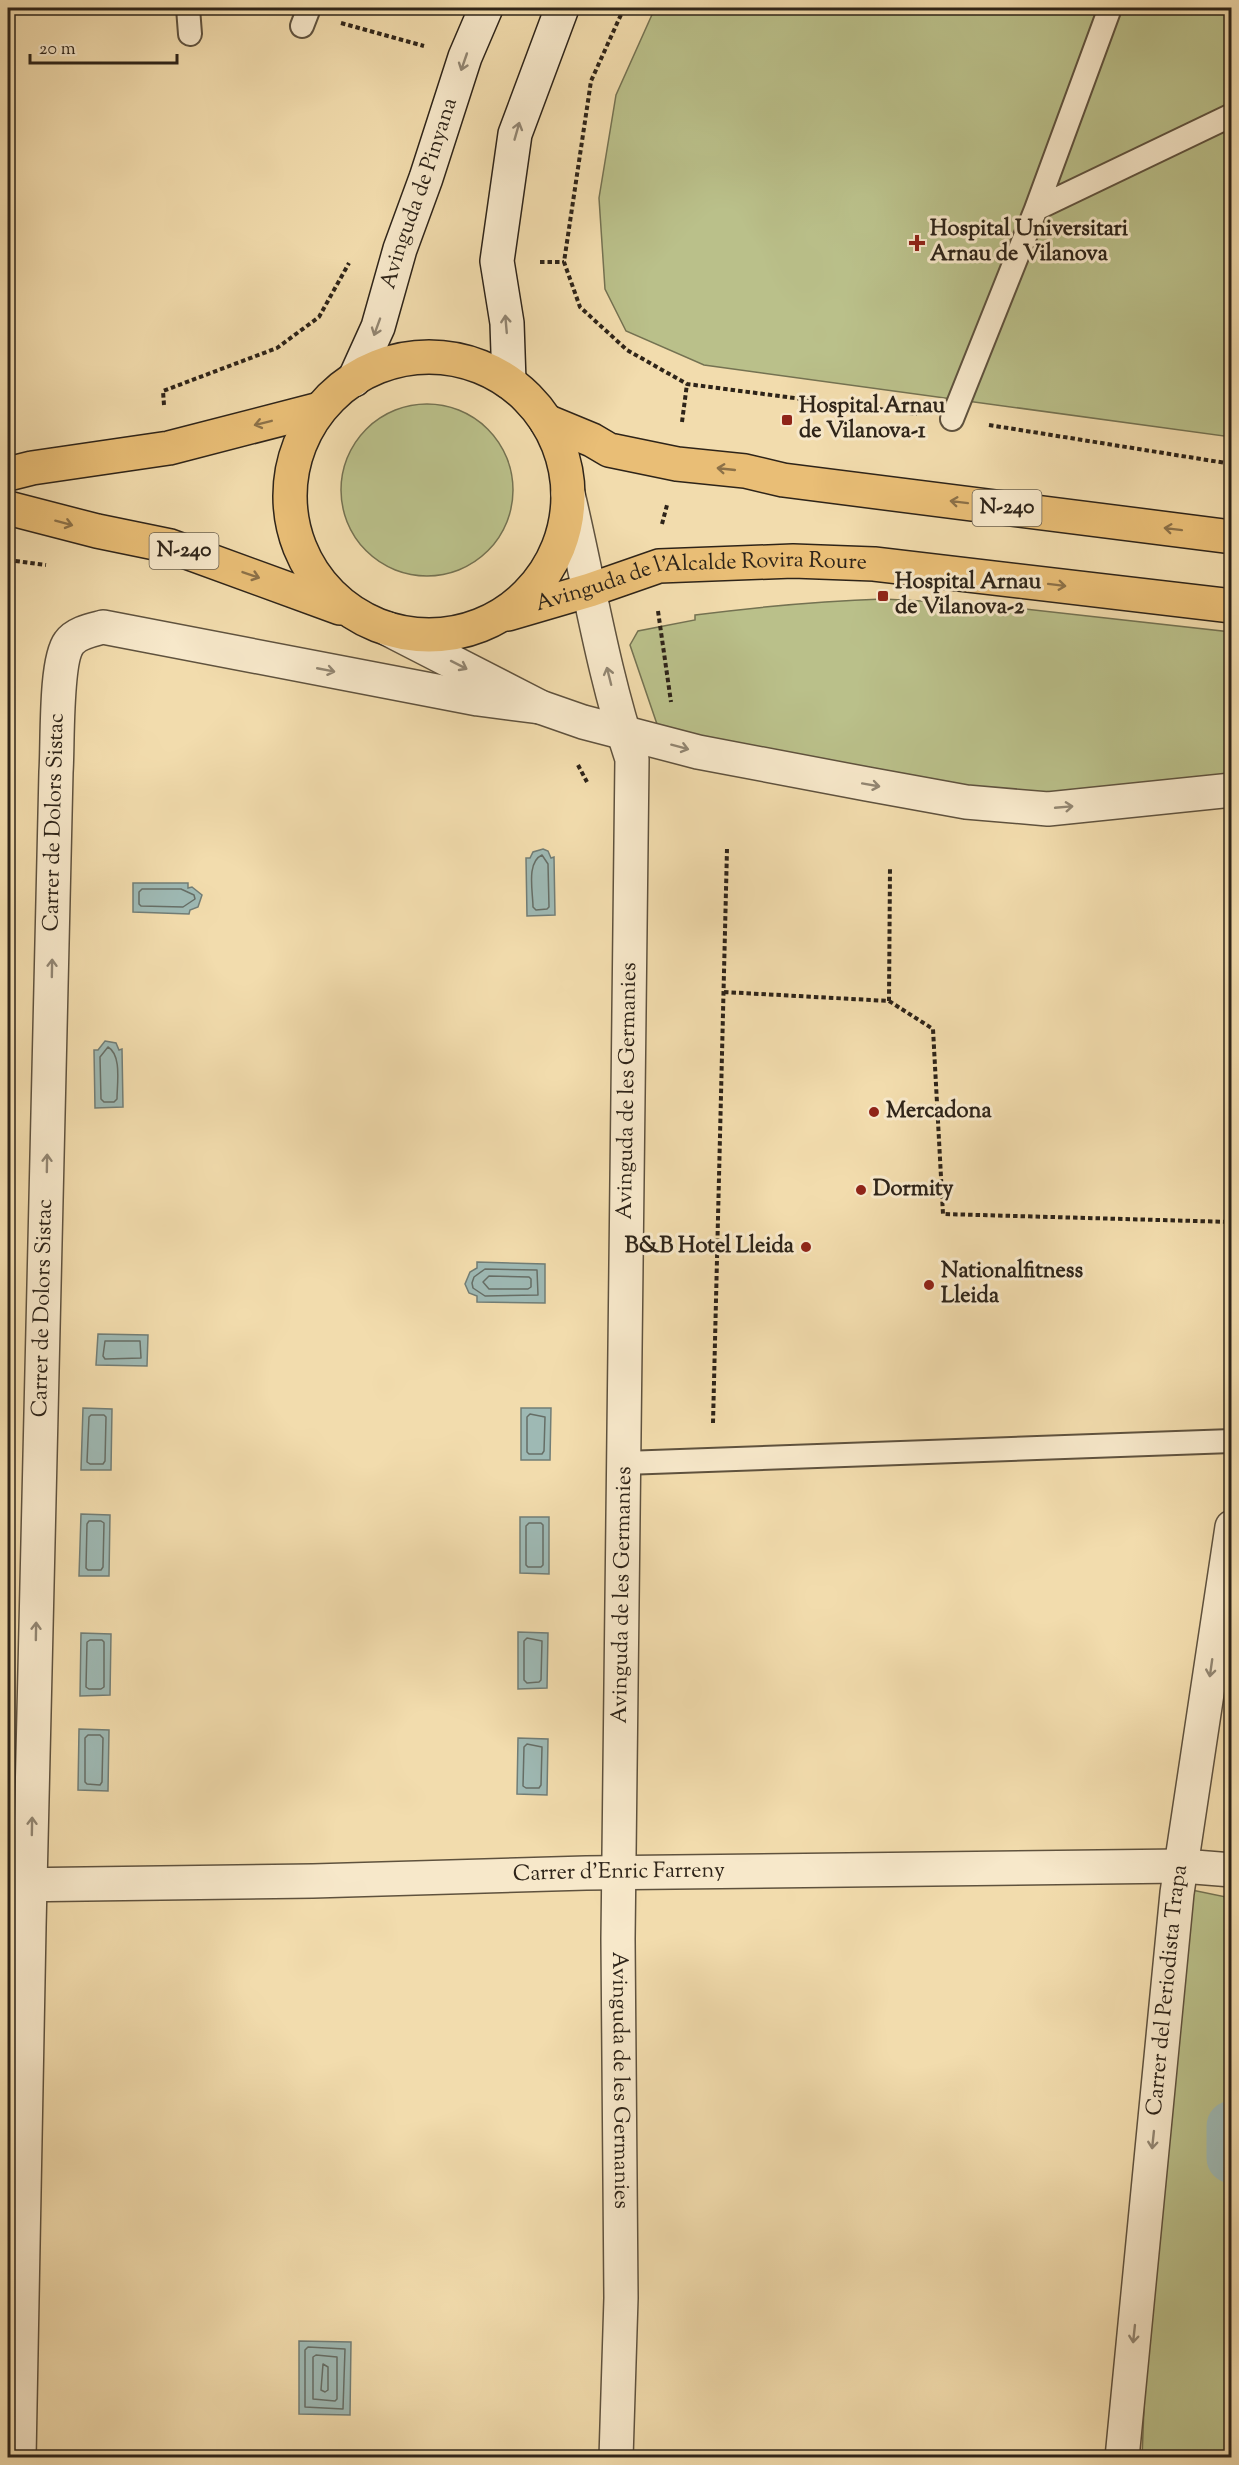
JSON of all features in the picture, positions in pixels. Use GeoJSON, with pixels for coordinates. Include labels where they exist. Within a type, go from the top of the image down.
{"type":"FeatureCollection","features":[{"type":"Feature","properties":{"kind":"main road","name":"N-240"},"geometry":{"type":"LineString","coordinates":[[441,357],[476,365],[509,382],[529,400],[546,421],[562,456],[568,495],[562,537],[543,575],[514,606],[470,628],[444,634],[407,633],[366,621],[327,591],[316,578],[306,562],[293,529],[290,501],[291,475],[301,440],[320,409],[354,380],[370,370],[404,359],[441,357]]}},
{"type":"Feature","properties":{"kind":"main road","name":"N-240"},"geometry":{"type":"LineString","coordinates":[[8,474],[32,468],[169,448],[320,409]]}},
{"type":"Feature","properties":{"kind":"main road","name":"N-240"},"geometry":{"type":"LineString","coordinates":[[546,421],[592,440],[609,450],[677,464],[745,471],[783,480],[1232,537]]}},
{"type":"Feature","properties":{"kind":"main road","name":"N-240"},"geometry":{"type":"LineString","coordinates":[[8,508],[97,531],[170,546],[355,614]]}},
{"type":"Feature","properties":{"kind":"main road","name":"Avinguda de l'Alcalde Rovira Roure"},"geometry":{"type":"LineString","coordinates":[[496,617],[590,590],[659,566],[793,561],[874,564],[1232,606]]}},
{"type":"Feature","properties":{"kind":"street","name":"Avinguda de Pinyana"},"geometry":{"type":"LineString","coordinates":[[354,380],[378,327],[400,249],[426,178],[465,57],[486,8]]}},
{"type":"Feature","properties":{"kind":"street"},"geometry":{"type":"LineString","coordinates":[[509,382],[507,323],[497,261],[513,145],[515,134],[562,8]]}},
{"type":"Feature","properties":{"kind":"street","name":"Avinguda de les Germanies"},"geometry":{"type":"LineString","coordinates":[[568,495],[590,590],[596,627],[623,733],[632,759],[618,1951],[621,2298],[616,2457]]}},
{"type":"Feature","properties":{"kind":"street","name":"Carrer de Dolors Sistac"},"geometry":{"type":"LineString","coordinates":[[19,2457],[19,1885],[56,772],[62,660],[70,641],[87,631],[103,627],[478,699],[540,706]]}},
{"type":"Feature","properties":{"kind":"street"},"geometry":{"type":"LineString","coordinates":[[388,629],[540,706],[623,733],[698,752],[966,802],[1048,809],[1232,790]]}},
{"type":"Feature","properties":{"kind":"street","name":"Carrer del Periodista Trapa"},"geometry":{"type":"LineString","coordinates":[[1122,2457],[1182,1866],[1232,1527]]}},
{"type":"Feature","properties":{"kind":"street","name":"Carrer d'Enric Farreny"},"geometry":{"type":"LineString","coordinates":[[19,1885],[620,1873],[1182,1866],[1232,1870]]}},
{"type":"Feature","properties":{"kind":"lane"},"geometry":{"type":"LineString","coordinates":[[188,8],[190,34]]}},
{"type":"Feature","properties":{"kind":"lane"},"geometry":{"type":"LineString","coordinates":[[951,419],[1036,209],[1110,8]]}},
{"type":"Feature","properties":{"kind":"lane"},"geometry":{"type":"LineString","coordinates":[[1036,209],[1232,115]]}},
{"type":"Feature","properties":{"kind":"lane"},"geometry":{"type":"LineString","coordinates":[[624,1463],[1232,1440]]}},
{"type":"Feature","properties":{"kind":"path"},"geometry":{"type":"LineString","coordinates":[[624,8],[591,81],[564,262],[580,307],[627,350],[687,384],[951,419],[1232,464]]}},
{"type":"Feature","properties":{"kind":"path"},"geometry":{"type":"LineString","coordinates":[[305,17],[342,23],[465,57]]}},
{"type":"Feature","properties":{"kind":"path"},"geometry":{"type":"LineString","coordinates":[[713,1459],[727,849]]}},
{"type":"Feature","properties":{"kind":"path"},"geometry":{"type":"LineString","coordinates":[[889,1001],[891,868]]}},
{"type":"Feature","properties":{"kind":"path"},"geometry":{"type":"LineString","coordinates":[[723,992],[889,1001],[933,1029],[943,1214],[1232,1222]]}},
{"type":"Feature","properties":{"kind":"green space","name":"Hospital Universitari Arnau de Vilanova"},"geometry":{"type":"Polygon","coordinates":[[[655,8],[1231,8],[1231,437],[704,365],[626,331],[605,289],[599,198],[616,95],[655,8]]]}},
{"type":"Feature","properties":{"kind":"green space"},"geometry":{"type":"Polygon","coordinates":[[[427,404],[460,411],[488,429],[506,457],[513,490],[506,523],[488,551],[460,569],[427,576],[394,569],[366,551],[348,523],[341,490],[348,457],[366,429],[394,411],[427,404]]]}},
{"type":"Feature","properties":{"kind":"green space"},"geometry":{"type":"Polygon","coordinates":[[[883,599],[980,604],[1231,632],[1231,775],[1049,801],[659,730],[630,645],[638,631],[695,620],[695,615],[836,601],[883,599]]]}},
{"type":"Feature","properties":{"kind":"green space"},"geometry":{"type":"Polygon","coordinates":[[[1187,1889],[1231,1898],[1231,2457],[1142,2458],[1147,2331],[1187,1889]]]}},
{"type":"Feature","properties":{"kind":"water"},"geometry":{"type":"Polygon","coordinates":[[[543,849],[548,851],[551,858],[554,857],[555,915],[527,916],[526,858],[530,858],[533,852],[543,849]]]}},
{"type":"Feature","properties":{"kind":"water"},"geometry":{"type":"Polygon","coordinates":[[[133,883],[188,883],[188,888],[192,887],[202,895],[198,907],[190,910],[189,914],[133,912],[133,883]]]}},
{"type":"Feature","properties":{"kind":"water"},"geometry":{"type":"Polygon","coordinates":[[[105,1041],[116,1043],[119,1050],[122,1049],[123,1107],[95,1108],[94,1050],[98,1050],[105,1041]]]}},
{"type":"Feature","properties":{"kind":"water"},"geometry":{"type":"Polygon","coordinates":[[[477,1262],[545,1264],[545,1303],[477,1302],[477,1296],[469,1293],[465,1284],[470,1272],[477,1268],[477,1262]]]}},
{"type":"Feature","properties":{"kind":"water"},"geometry":{"type":"Polygon","coordinates":[[[98,1334],[148,1335],[147,1366],[96,1365],[98,1334]]]}},
{"type":"Feature","properties":{"kind":"water"},"geometry":{"type":"Polygon","coordinates":[[[83,1408],[112,1409],[111,1470],[81,1470],[83,1408]]]}},
{"type":"Feature","properties":{"kind":"water"},"geometry":{"type":"Polygon","coordinates":[[[521,1408],[551,1408],[550,1460],[521,1460],[521,1408]]]}},
{"type":"Feature","properties":{"kind":"water"},"geometry":{"type":"Polygon","coordinates":[[[81,1514],[110,1515],[109,1576],[79,1576],[81,1514]]]}},
{"type":"Feature","properties":{"kind":"water"},"geometry":{"type":"Polygon","coordinates":[[[520,1517],[549,1517],[549,1574],[520,1573],[520,1517]]]}},
{"type":"Feature","properties":{"kind":"water"},"geometry":{"type":"Polygon","coordinates":[[[518,1632],[548,1633],[547,1688],[518,1689],[518,1632]]]}},
{"type":"Feature","properties":{"kind":"water"},"geometry":{"type":"Polygon","coordinates":[[[81,1633],[111,1634],[110,1695],[80,1696],[81,1633]]]}},
{"type":"Feature","properties":{"kind":"water"},"geometry":{"type":"Polygon","coordinates":[[[79,1729],[109,1730],[108,1791],[78,1790],[79,1729]]]}},
{"type":"Feature","properties":{"kind":"water"},"geometry":{"type":"Polygon","coordinates":[[[518,1738],[548,1739],[547,1795],[517,1794],[518,1738]]]}},
{"type":"Feature","properties":{"kind":"water"},"geometry":{"type":"Polygon","coordinates":[[[299,2341],[351,2342],[350,2415],[299,2414],[299,2341]]]}},
{"type":"Feature","properties":{"kind":"waterway"},"geometry":{"type":"LineString","coordinates":[[1232,2126],[1232,2158]]}},
{"type":"Feature","properties":{"kind":"place","name":"Hospital Universitari Arnau de Vilanova"},"geometry":{"type":"Point","coordinates":[917,243]}},
{"type":"Feature","properties":{"kind":"place","name":"Hospital Arnau de Vilanova-1"},"geometry":{"type":"Point","coordinates":[787,420]}},
{"type":"Feature","properties":{"kind":"place","name":"Hospital Arnau de Vilanova-2"},"geometry":{"type":"Point","coordinates":[883,596]}},
{"type":"Feature","properties":{"kind":"place","name":"Mercadona"},"geometry":{"type":"Point","coordinates":[874,1112]}},
{"type":"Feature","properties":{"kind":"place","name":"Dormity"},"geometry":{"type":"Point","coordinates":[861,1190]}},
{"type":"Feature","properties":{"kind":"place","name":"B&B Hotel Lleida"},"geometry":{"type":"Point","coordinates":[806,1247]}},
{"type":"Feature","properties":{"kind":"place","name":"Nationalfitness Lleida"},"geometry":{"type":"Point","coordinates":[929,1285]}}]}
